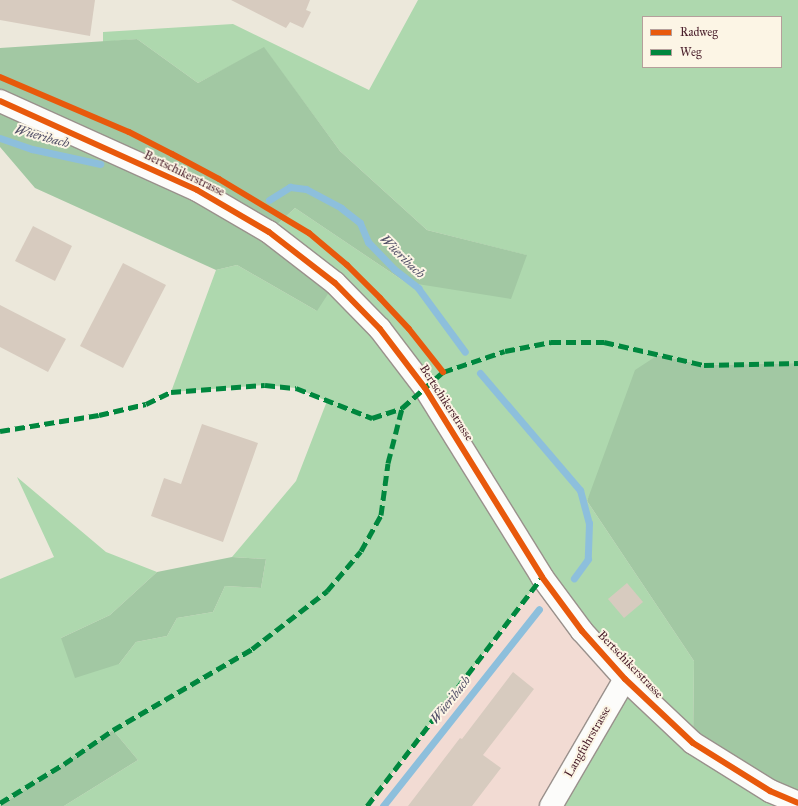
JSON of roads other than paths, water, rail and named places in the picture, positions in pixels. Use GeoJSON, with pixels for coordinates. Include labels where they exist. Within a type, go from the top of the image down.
{"type":"FeatureCollection","features":[{"type":"Feature","properties":{"kind":"street","name":"Bertschikerstrasse"},"geometry":{"type":"LineString","coordinates":[[0,101],[197,190],[269,232],[335,283],[380,329],[425,388],[542,577],[582,631],[625,679],[693,743],[770,791],[798,803]]}},
{"type":"Feature","properties":{"kind":"street","name":"Langfuhrstrasse"},"geometry":{"type":"LineString","coordinates":[[551,806],[625,679]]}},
{"type":"Feature","properties":{"kind":"waterway","name":"Wüeribach"},"geometry":{"type":"LineString","coordinates":[[0,138],[32,149],[100,164]]}},
{"type":"Feature","properties":{"kind":"waterway","name":"Wüeribach"},"geometry":{"type":"LineString","coordinates":[[269,200],[290,187],[306,189],[341,208],[360,223],[368,242],[394,269],[418,288],[465,352]]}},
{"type":"Feature","properties":{"kind":"waterway","name":"Wüeribach"},"geometry":{"type":"LineString","coordinates":[[480,373],[580,490],[589,523],[588,559],[574,578]]}},
{"type":"Feature","properties":{"kind":"waterway","name":"Wüeribach"},"geometry":{"type":"LineString","coordinates":[[383,806],[539,609]]}}]}
